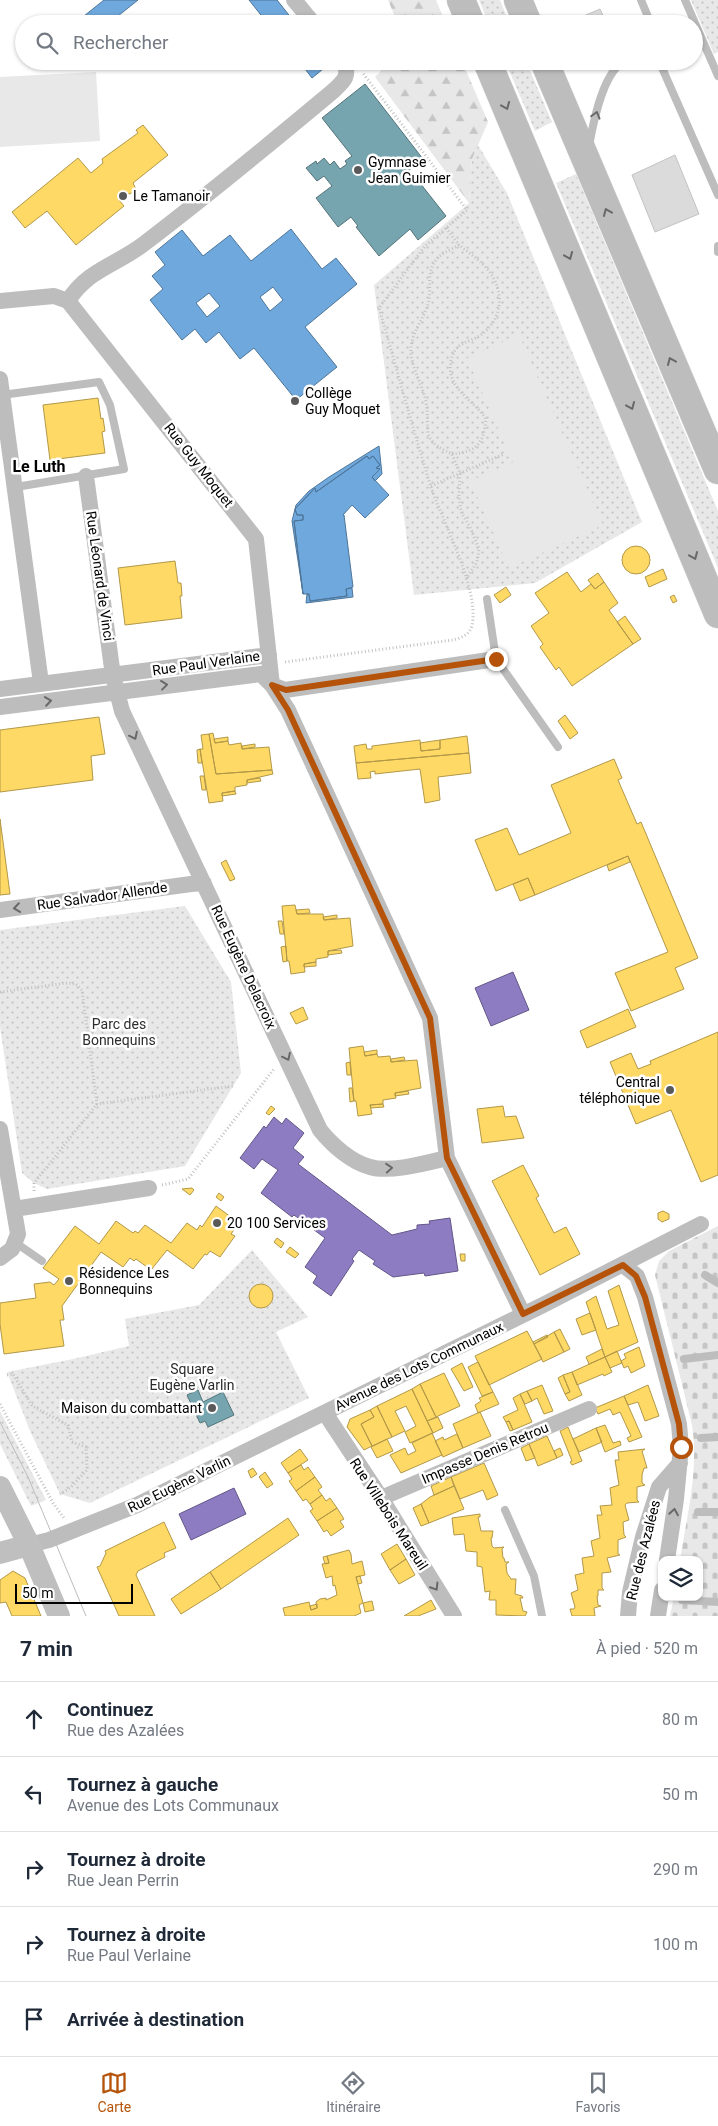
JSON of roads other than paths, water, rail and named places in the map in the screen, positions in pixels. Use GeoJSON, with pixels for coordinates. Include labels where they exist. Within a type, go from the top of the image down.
{"type":"FeatureCollection","features":[{"type":"Feature","properties":{"kind":"highway"},"geometry":{"type":"LineString","coordinates":[[461,0],[467,15]]}},
{"type":"Feature","properties":{"kind":"highway"},"geometry":{"type":"LineString","coordinates":[[518,0],[524,15]]}},
{"type":"Feature","properties":{"kind":"highway"},"geometry":{"type":"LineString","coordinates":[[491,70],[718,614]]}},
{"type":"Feature","properties":{"kind":"highway"},"geometry":{"type":"LineString","coordinates":[[548,70],[586,162],[708,432],[718,470]]}},
{"type":"Feature","properties":{"kind":"main road"},"geometry":{"type":"LineString","coordinates":[[0,1488],[29,1545],[59,1616]]}},
{"type":"Feature","properties":{"kind":"main road"},"geometry":{"type":"LineString","coordinates":[[0,1553],[29,1545]]}},
{"type":"Feature","properties":{"kind":"street"},"geometry":{"type":"LineString","coordinates":[[294,0],[306,15]]}},
{"type":"Feature","properties":{"kind":"street"},"geometry":{"type":"LineString","coordinates":[[0,301],[54,296],[68,301],[76,287],[87,278],[143,245],[217,188],[353,74],[348,70]]}},
{"type":"Feature","properties":{"kind":"street","name":"Rue Guy Moquet"},"geometry":{"type":"LineString","coordinates":[[68,301],[256,539],[275,658]]}},
{"type":"Feature","properties":{"kind":"street"},"geometry":{"type":"LineString","coordinates":[[1,387],[16,486],[41,683]]}},
{"type":"Feature","properties":{"kind":"street","name":"Rue Léonard de Vinci"},"geometry":{"type":"LineString","coordinates":[[86,476],[115,683]]}},
{"type":"Feature","properties":{"kind":"street","name":"Rue Paul Verlaine"},"geometry":{"type":"LineString","coordinates":[[115,683],[275,658],[272,685]]}},
{"type":"Feature","properties":{"kind":"street","name":"Rue Paul Verlaine"},"geometry":{"type":"LineString","coordinates":[[115,683],[261,674],[272,685],[286,690],[496,659]]}},
{"type":"Feature","properties":{"kind":"street"},"geometry":{"type":"LineString","coordinates":[[0,689],[41,683],[115,683]]}},
{"type":"Feature","properties":{"kind":"street"},"geometry":{"type":"LineString","coordinates":[[0,707],[115,683]]}},
{"type":"Feature","properties":{"kind":"street","name":"Rue Eugène Delacroix"},"geometry":{"type":"LineString","coordinates":[[115,683],[122,711],[286,1054],[320,1130],[342,1150],[370,1167],[384,1169],[447,1158]]}},
{"type":"Feature","properties":{"kind":"street"},"geometry":{"type":"LineString","coordinates":[[272,685],[288,710],[430,1018],[447,1158],[523,1314]]}},
{"type":"Feature","properties":{"kind":"street","name":"Rue Salvador Allende"},"geometry":{"type":"LineString","coordinates":[[0,910],[204,883]]}},
{"type":"Feature","properties":{"kind":"street"},"geometry":{"type":"LineString","coordinates":[[0,1129],[18,1234],[12,1249],[0,1258]]}},
{"type":"Feature","properties":{"kind":"street"},"geometry":{"type":"LineString","coordinates":[[14,1209],[149,1188]]}},
{"type":"Feature","properties":{"kind":"street","name":"Avenue des Lots Communaux"},"geometry":{"type":"LineString","coordinates":[[325,1413],[623,1265],[701,1224]]}},
{"type":"Feature","properties":{"kind":"street","name":"Rue des Azalées"},"geometry":{"type":"LineString","coordinates":[[623,1265],[636,1276],[645,1297],[679,1424],[680,1463],[668,1556]]}},
{"type":"Feature","properties":{"kind":"street","name":"Impasse Denis Retrou"},"geometry":{"type":"LineString","coordinates":[[381,1498],[589,1409]]}},
{"type":"Feature","properties":{"kind":"street","name":"Rue Villebois Mareuil"},"geometry":{"type":"LineString","coordinates":[[325,1413],[381,1498],[454,1616]]}},
{"type":"Feature","properties":{"kind":"street","name":"Rue Eugène Varlin"},"geometry":{"type":"LineString","coordinates":[[29,1545],[49,1540],[137,1505],[325,1413]]}},
{"type":"Feature","properties":{"kind":"street","name":"Rue des Azalées"},"geometry":{"type":"LineString","coordinates":[[628,1616],[630,1592],[643,1537],[659,1487],[680,1463]]}},
{"type":"Feature","properties":{"kind":"street","name":"Rue des Azalées"},"geometry":{"type":"LineString","coordinates":[[658,1616],[660,1601]]}},
{"type":"Feature","properties":{"kind":"lane"},"geometry":{"type":"LineString","coordinates":[[641,0],[647,15]]}},
{"type":"Feature","properties":{"kind":"lane"},"geometry":{"type":"LineString","coordinates":[[685,0],[692,15]]}},
{"type":"Feature","properties":{"kind":"lane"},"geometry":{"type":"LineString","coordinates":[[703,41],[718,76]]}},
{"type":"Feature","properties":{"kind":"lane"},"geometry":{"type":"LineString","coordinates":[[586,162],[595,118],[604,88],[615,70]]}},
{"type":"Feature","properties":{"kind":"lane"},"geometry":{"type":"LineString","coordinates":[[663,70],[718,195]]}},
{"type":"Feature","properties":{"kind":"lane"},"geometry":{"type":"LineString","coordinates":[[718,246],[716,248],[718,252]]}},
{"type":"Feature","properties":{"kind":"lane"},"geometry":{"type":"LineString","coordinates":[[1,387],[99,382],[110,405],[124,469],[16,486]]}},
{"type":"Feature","properties":{"kind":"lane"},"geometry":{"type":"LineString","coordinates":[[487,599],[496,659],[558,747]]}},
{"type":"Feature","properties":{"kind":"lane"},"geometry":{"type":"LineString","coordinates":[[16,1243],[42,1261]]}},
{"type":"Feature","properties":{"kind":"lane"},"geometry":{"type":"LineString","coordinates":[[705,1275],[718,1284]]}},
{"type":"Feature","properties":{"kind":"lane"},"geometry":{"type":"LineString","coordinates":[[684,1359],[718,1355]]}},
{"type":"Feature","properties":{"kind":"lane"},"geometry":{"type":"LineString","coordinates":[[701,1438],[718,1437]]}},
{"type":"Feature","properties":{"kind":"lane"},"geometry":{"type":"LineString","coordinates":[[505,1510],[534,1576],[542,1616]]}},
{"type":"Feature","properties":{"kind":"lane"},"geometry":{"type":"LineString","coordinates":[[698,1512],[718,1512]]}},
{"type":"Feature","properties":{"kind":"lane"},"geometry":{"type":"LineString","coordinates":[[700,1601],[718,1602]]}},
{"type":"Feature","properties":{"kind":"tram line"},"geometry":{"type":"LineString","coordinates":[[0,1422],[28,1477],[86,1616]]}},
{"type":"Feature","properties":{"kind":"place","name":"Gymnase Jean Guimier"},"geometry":{"type":"Point","coordinates":[358,170]}},
{"type":"Feature","properties":{"kind":"place","name":"Le Tamanoir"},"geometry":{"type":"Point","coordinates":[123,196]}},
{"type":"Feature","properties":{"kind":"place","name":"Collège Guy Moquet"},"geometry":{"type":"Point","coordinates":[295,401]}},
{"type":"Feature","properties":{"kind":"place","name":"Central téléphonique"},"geometry":{"type":"Point","coordinates":[670,1090]}},
{"type":"Feature","properties":{"kind":"place","name":"20 100 Services"},"geometry":{"type":"Point","coordinates":[217,1223]}},
{"type":"Feature","properties":{"kind":"place","name":"Résidence Les Bonnequins"},"geometry":{"type":"Point","coordinates":[69,1281]}},
{"type":"Feature","properties":{"kind":"place","name":"Maison du combattant"},"geometry":{"type":"Point","coordinates":[212,1408]}},
{"type":"Feature","properties":{"kind":"district","name":"Le Luth"},"geometry":{"type":"Point","coordinates":[39,466]}},
{"type":"Feature","properties":{"kind":"park label","name":"Parc des Bonnequins"},"geometry":{"type":"Point","coordinates":[119,1032]}},
{"type":"Feature","properties":{"kind":"park label","name":"Square Eugène Varlin"},"geometry":{"type":"Point","coordinates":[192,1378]}}]}
